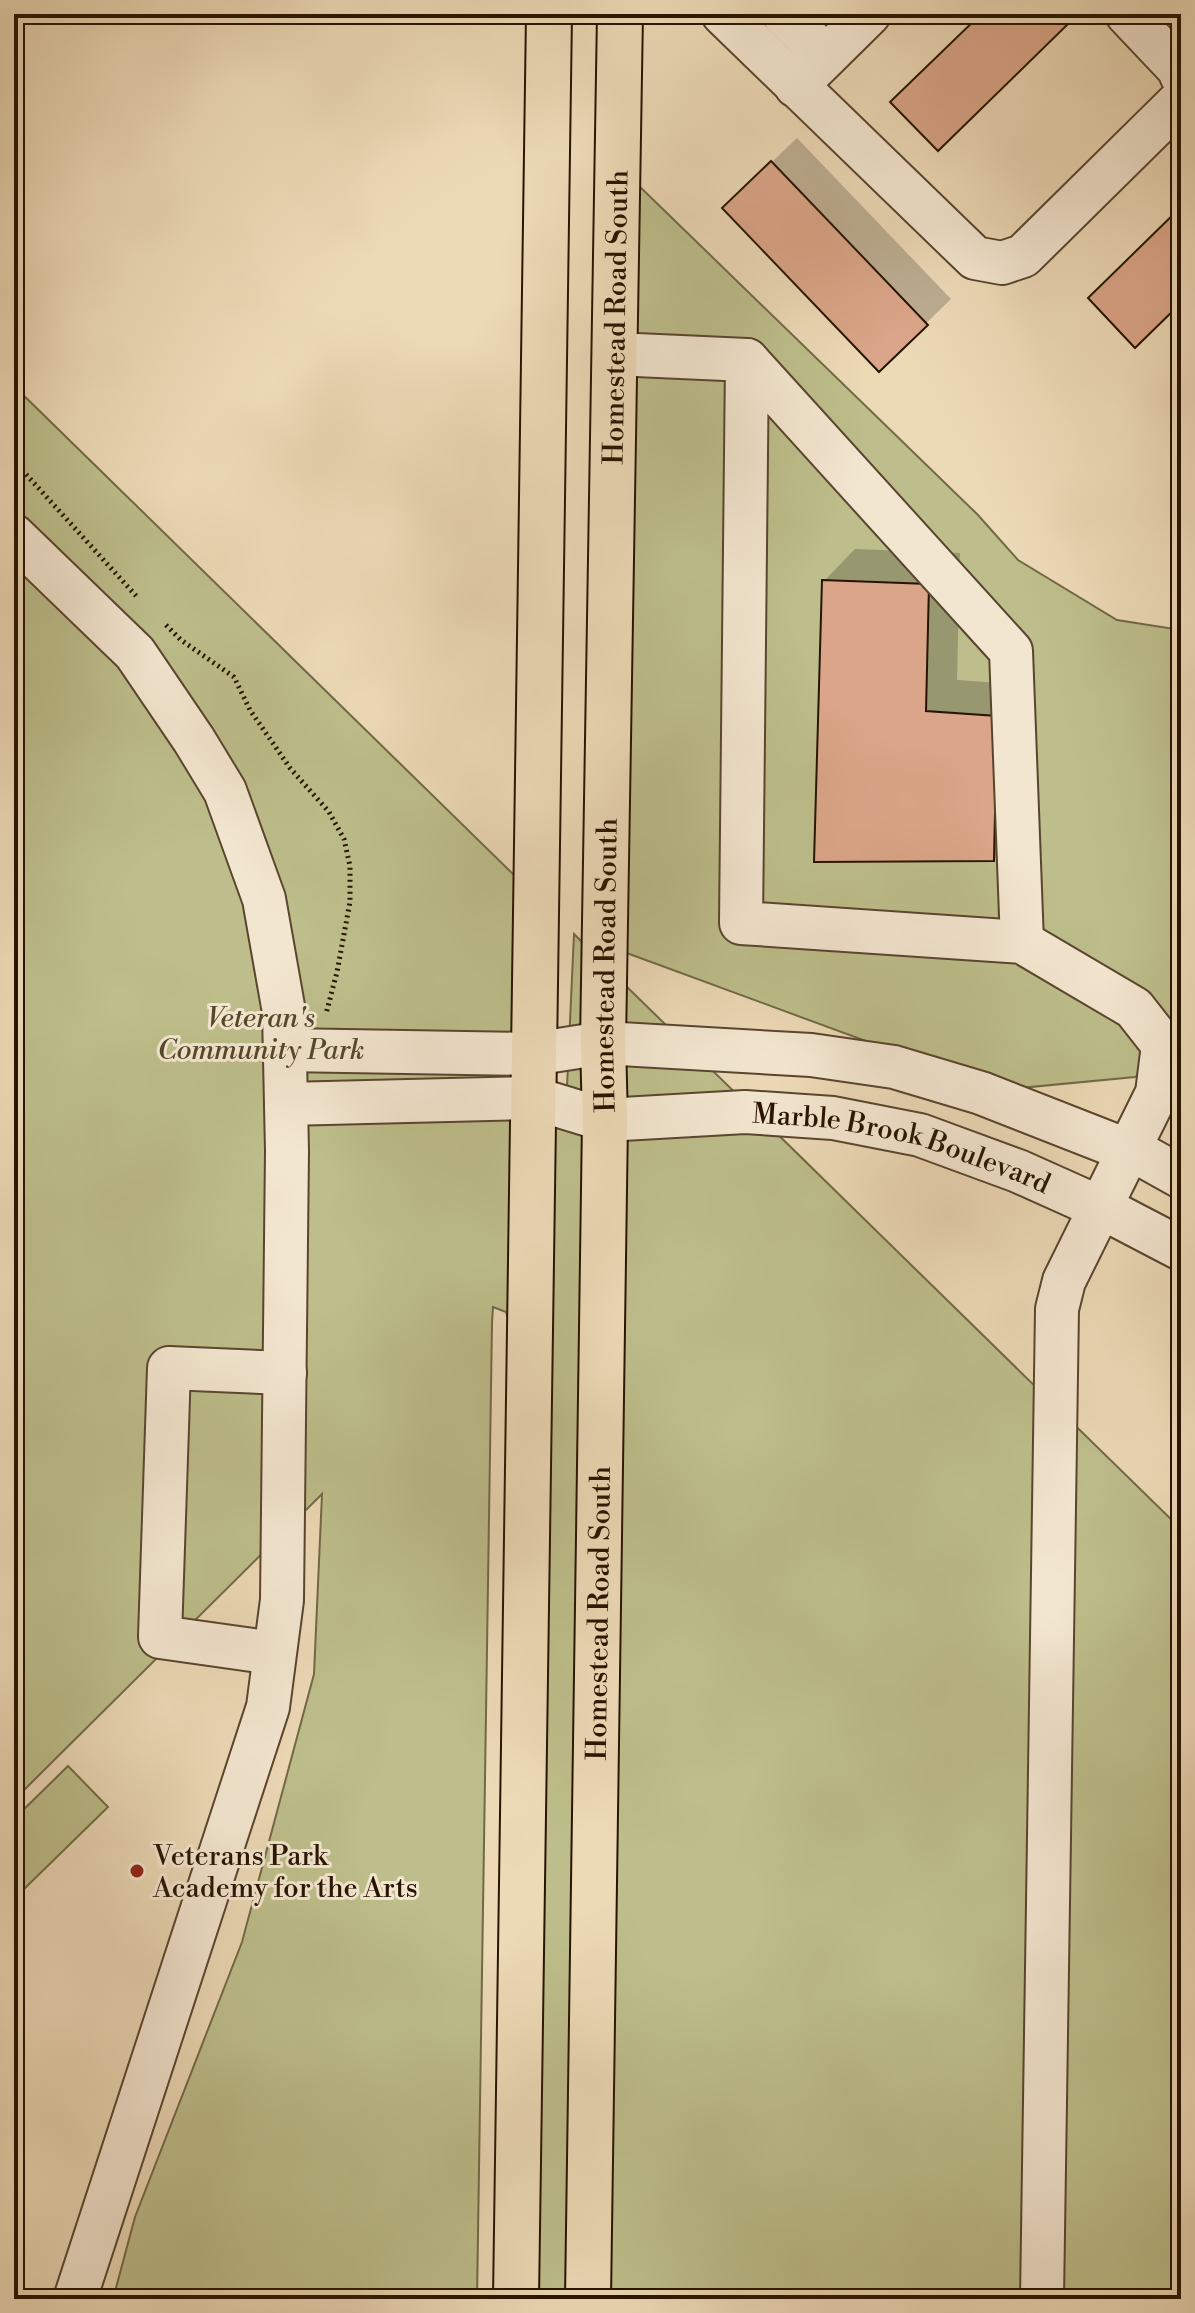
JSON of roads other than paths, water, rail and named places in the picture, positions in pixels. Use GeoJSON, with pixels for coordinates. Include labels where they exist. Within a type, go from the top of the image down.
{"type":"FeatureCollection","features":[{"type":"Feature","properties":{"kind":"main road","name":"Homestead Road South"},"geometry":{"type":"LineString","coordinates":[[588,2299],[605,1120],[603,1043],[620,14]]}},
{"type":"Feature","properties":{"kind":"main road"},"geometry":{"type":"LineString","coordinates":[[516,2299],[533,1054],[554,23]]}},
{"type":"Feature","properties":{"kind":"street"},"geometry":{"type":"LineString","coordinates":[[723,14],[975,258],[1002,263],[1023,256],[1181,100]]}},
{"type":"Feature","properties":{"kind":"street"},"geometry":{"type":"LineString","coordinates":[[783,14],[826,56]]}},
{"type":"Feature","properties":{"kind":"street"},"geometry":{"type":"LineString","coordinates":[[796,86],[869,14]]}},
{"type":"Feature","properties":{"kind":"street"},"geometry":{"type":"LineString","coordinates":[[1127,14],[1179,69],[1181,75]]}},
{"type":"Feature","properties":{"kind":"street"},"geometry":{"type":"LineString","coordinates":[[614,354],[747,360],[1011,651],[1022,942]]}},
{"type":"Feature","properties":{"kind":"street"},"geometry":{"type":"LineString","coordinates":[[747,360],[741,923],[1022,942],[1134,1008],[1163,1045],[1157,1093],[1064,1281],[1057,1309],[1042,2299]]}},
{"type":"Feature","properties":{"kind":"street"},"geometry":{"type":"LineString","coordinates":[[14,536],[135,653],[225,791],[264,899],[284,1012],[282,1600],[268,1707],[75,2299]]}},
{"type":"Feature","properties":{"kind":"street"},"geometry":{"type":"LineString","coordinates":[[285,1050],[533,1054],[603,1043],[811,1055],[894,1067],[981,1093],[1127,1150],[1181,1177]]}},
{"type":"Feature","properties":{"kind":"street"},"geometry":{"type":"LineString","coordinates":[[286,1104],[533,1098],[605,1120]]}},
{"type":"Feature","properties":{"kind":"street","name":"Marble Brook Boulevard"},"geometry":{"type":"LineString","coordinates":[[605,1120],[745,1112],[833,1118],[920,1135],[1018,1171],[1099,1207],[1181,1249]]}},
{"type":"Feature","properties":{"kind":"street"},"geometry":{"type":"LineString","coordinates":[[274,1653],[160,1637],[169,1368],[285,1373]]}},
{"type":"Feature","properties":{"kind":"place","name":"Veterans Park Academy for the Arts"},"geometry":{"type":"Point","coordinates":[137,1871]}},
{"type":"Feature","properties":{"kind":"park label","name":"Veteran's Community Park"},"geometry":{"type":"Point","coordinates":[261,1033]}}]}
